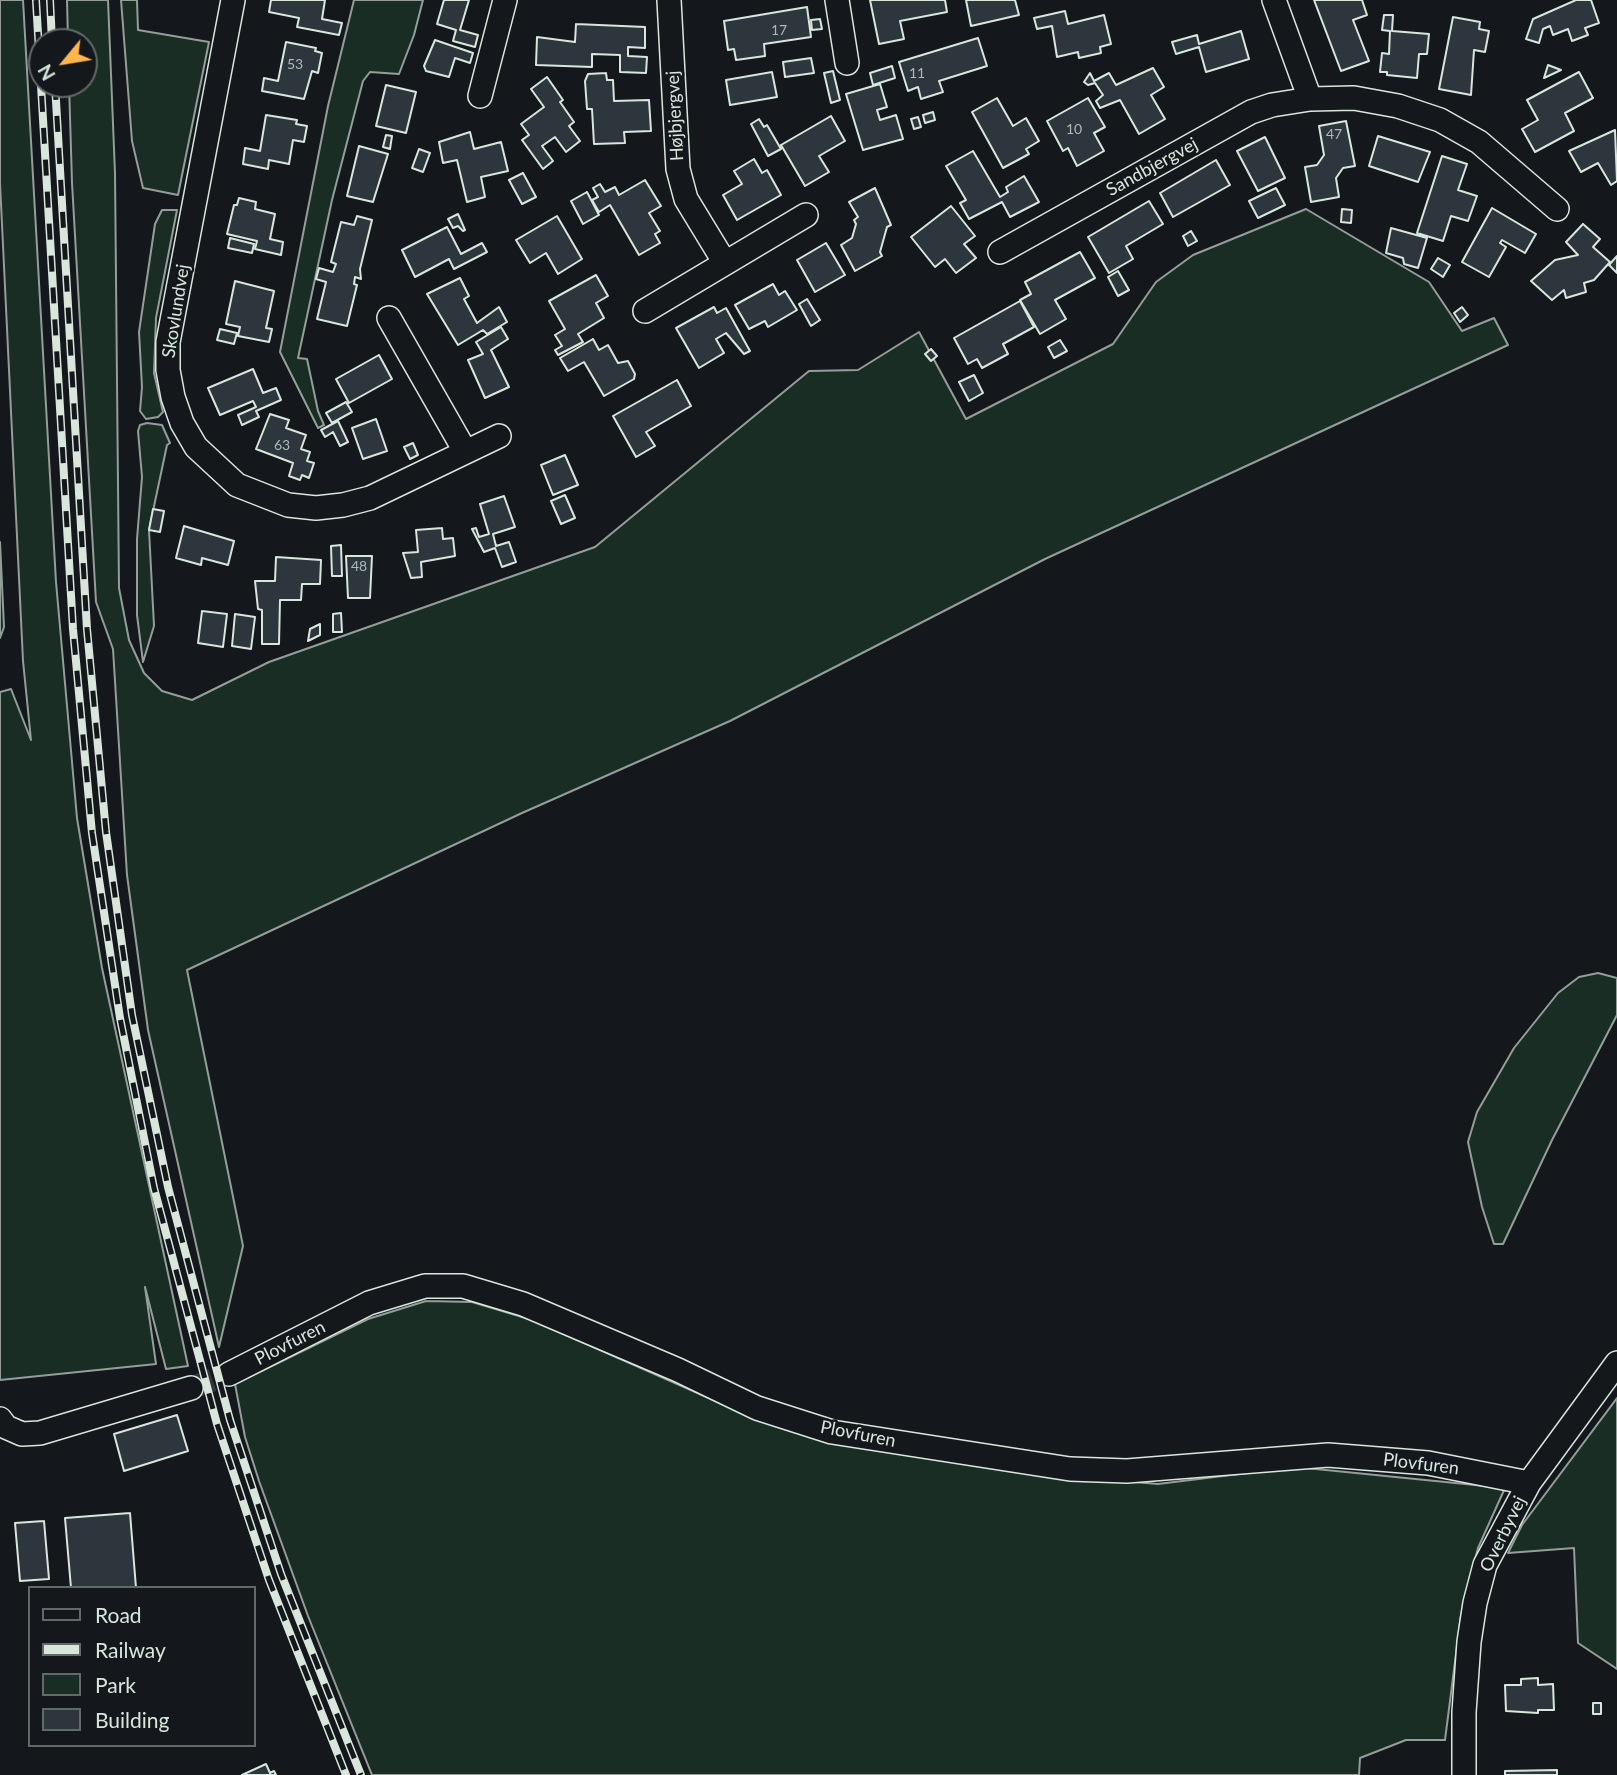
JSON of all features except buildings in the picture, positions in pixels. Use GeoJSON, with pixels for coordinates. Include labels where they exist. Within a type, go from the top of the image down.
{"type":"FeatureCollection","features":[{"type":"Feature","properties":{"kind":"street","name":"Skovlundvej"},"geometry":{"type":"LineString","coordinates":[[233,0],[168,342],[168,370],[173,397],[182,423],[196,447],[237,485],[275,501],[316,508],[370,498],[499,436]]}},
{"type":"Feature","properties":{"kind":"street"},"geometry":{"type":"LineString","coordinates":[[480,96],[505,0]]}},
{"type":"Feature","properties":{"kind":"street","name":"Højbjergvej"},"geometry":{"type":"LineString","coordinates":[[670,0],[678,169],[686,199],[724,263]]}},
{"type":"Feature","properties":{"kind":"street"},"geometry":{"type":"LineString","coordinates":[[837,0],[847,63]]}},
{"type":"Feature","properties":{"kind":"street"},"geometry":{"type":"LineString","coordinates":[[1274,0],[1310,99]]}},
{"type":"Feature","properties":{"kind":"street","name":"Sandbjergvej"},"geometry":{"type":"LineString","coordinates":[[1000,252],[1251,112],[1272,105],[1310,99],[1354,98],[1398,106],[1440,120],[1479,142],[1557,209]]}},
{"type":"Feature","properties":{"kind":"street"},"geometry":{"type":"LineString","coordinates":[[645,311],[806,215]]}},
{"type":"Feature","properties":{"kind":"street"},"geometry":{"type":"LineString","coordinates":[[389,318],[466,451]]}},
{"type":"Feature","properties":{"kind":"street","name":"Plovfuren"},"geometry":{"type":"LineString","coordinates":[[229,1374],[369,1303],[425,1286],[463,1286],[523,1304],[678,1370],[757,1408],[832,1432],[1070,1469],[1127,1471],[1328,1455],[1428,1463],[1529,1483]]}},
{"type":"Feature","properties":{"kind":"street","name":"Overbyvej"},"geometry":{"type":"LineString","coordinates":[[1464,1775],[1464,1712],[1475,1603],[1485,1565],[1497,1537],[1529,1483],[1617,1363]]}},
{"type":"Feature","properties":{"kind":"street"},"geometry":{"type":"LineString","coordinates":[[0,1419],[6,1427],[22,1434],[40,1433],[191,1388]]}},
{"type":"Feature","properties":{"kind":"green space"},"geometry":{"type":"Polygon","coordinates":[[[0,0],[23,0],[56,582],[77,818],[102,968],[188,1366],[166,1369],[145,1287],[156,1364],[0,1380],[0,692],[11,689],[31,740],[23,661],[0,183],[0,0]]]}},
{"type":"Feature","properties":{"kind":"green space"},"geometry":{"type":"Polygon","coordinates":[[[67,0],[108,0],[115,173],[119,588],[129,640],[144,673],[162,691],[192,700],[269,662],[595,547],[809,371],[858,370],[919,332],[966,419],[1113,344],[1156,282],[1193,255],[1306,209],[1429,282],[1462,331],[1494,318],[1508,345],[1045,559],[730,721],[522,813],[187,970],[243,1246],[219,1347],[148,1030],[127,875],[113,649],[96,602],[72,183],[69,98],[98,98],[98,28],[68,28],[67,0]]]}},
{"type":"Feature","properties":{"kind":"green space"},"geometry":{"type":"Polygon","coordinates":[[[121,0],[137,0],[138,30],[209,42],[178,195],[143,188],[132,141],[121,0]]]}},
{"type":"Feature","properties":{"kind":"green space"},"geometry":{"type":"Polygon","coordinates":[[[354,0],[423,0],[414,35],[399,74],[370,72],[363,81],[332,200],[298,358],[307,359],[318,411],[324,425],[318,428],[280,352],[328,106],[354,0]]]}},
{"type":"Feature","properties":{"kind":"green space"},"geometry":{"type":"Polygon","coordinates":[[[162,210],[177,210],[156,318],[154,373],[163,412],[158,417],[146,419],[140,411],[142,387],[139,332],[155,224],[162,210]]]}},
{"type":"Feature","properties":{"kind":"green space"},"geometry":{"type":"Polygon","coordinates":[[[140,425],[162,425],[170,443],[167,445],[149,530],[154,626],[143,662],[137,615],[137,539],[142,477],[138,431],[140,425]]]}},
{"type":"Feature","properties":{"kind":"green space"},"geometry":{"type":"Polygon","coordinates":[[[0,542],[4,627],[0,638],[0,542]]]}},
{"type":"Feature","properties":{"kind":"green space"},"geometry":{"type":"Polygon","coordinates":[[[1598,973],[1617,978],[1617,1015],[1552,1140],[1503,1244],[1494,1244],[1482,1207],[1468,1142],[1477,1112],[1514,1048],[1558,993],[1579,977],[1598,973]]]}},
{"type":"Feature","properties":{"kind":"green space"},"geometry":{"type":"Polygon","coordinates":[[[426,1301],[472,1302],[532,1320],[727,1406],[824,1439],[1029,1473],[1158,1484],[1296,1467],[1505,1488],[1478,1548],[1461,1615],[1445,1740],[1406,1740],[1360,1758],[1359,1775],[372,1775],[308,1616],[259,1481],[245,1437],[235,1384],[368,1319],[426,1301]]]}},
{"type":"Feature","properties":{"kind":"green space"},"geometry":{"type":"Polygon","coordinates":[[[1617,1398],[1617,1669],[1578,1643],[1574,1548],[1508,1553],[1522,1525],[1617,1398]]]}},
{"type":"Feature","properties":{"kind":"tunnel"},"geometry":{"type":"LineString","coordinates":[[191,1388],[229,1374]]}},
{"type":"Feature","properties":{"kind":"railway"},"geometry":{"type":"LineString","coordinates":[[36,0],[73,629],[92,833],[120,1018],[154,1188],[217,1424],[269,1580],[346,1775]]}},
{"type":"Feature","properties":{"kind":"railway"},"geometry":{"type":"LineString","coordinates":[[50,0],[51,28]]}},
{"type":"Feature","properties":{"kind":"railway"},"geometry":{"type":"LineString","coordinates":[[56,98],[87,629],[106,832],[132,1015],[168,1187],[230,1420],[281,1574],[361,1775]]}}]}
